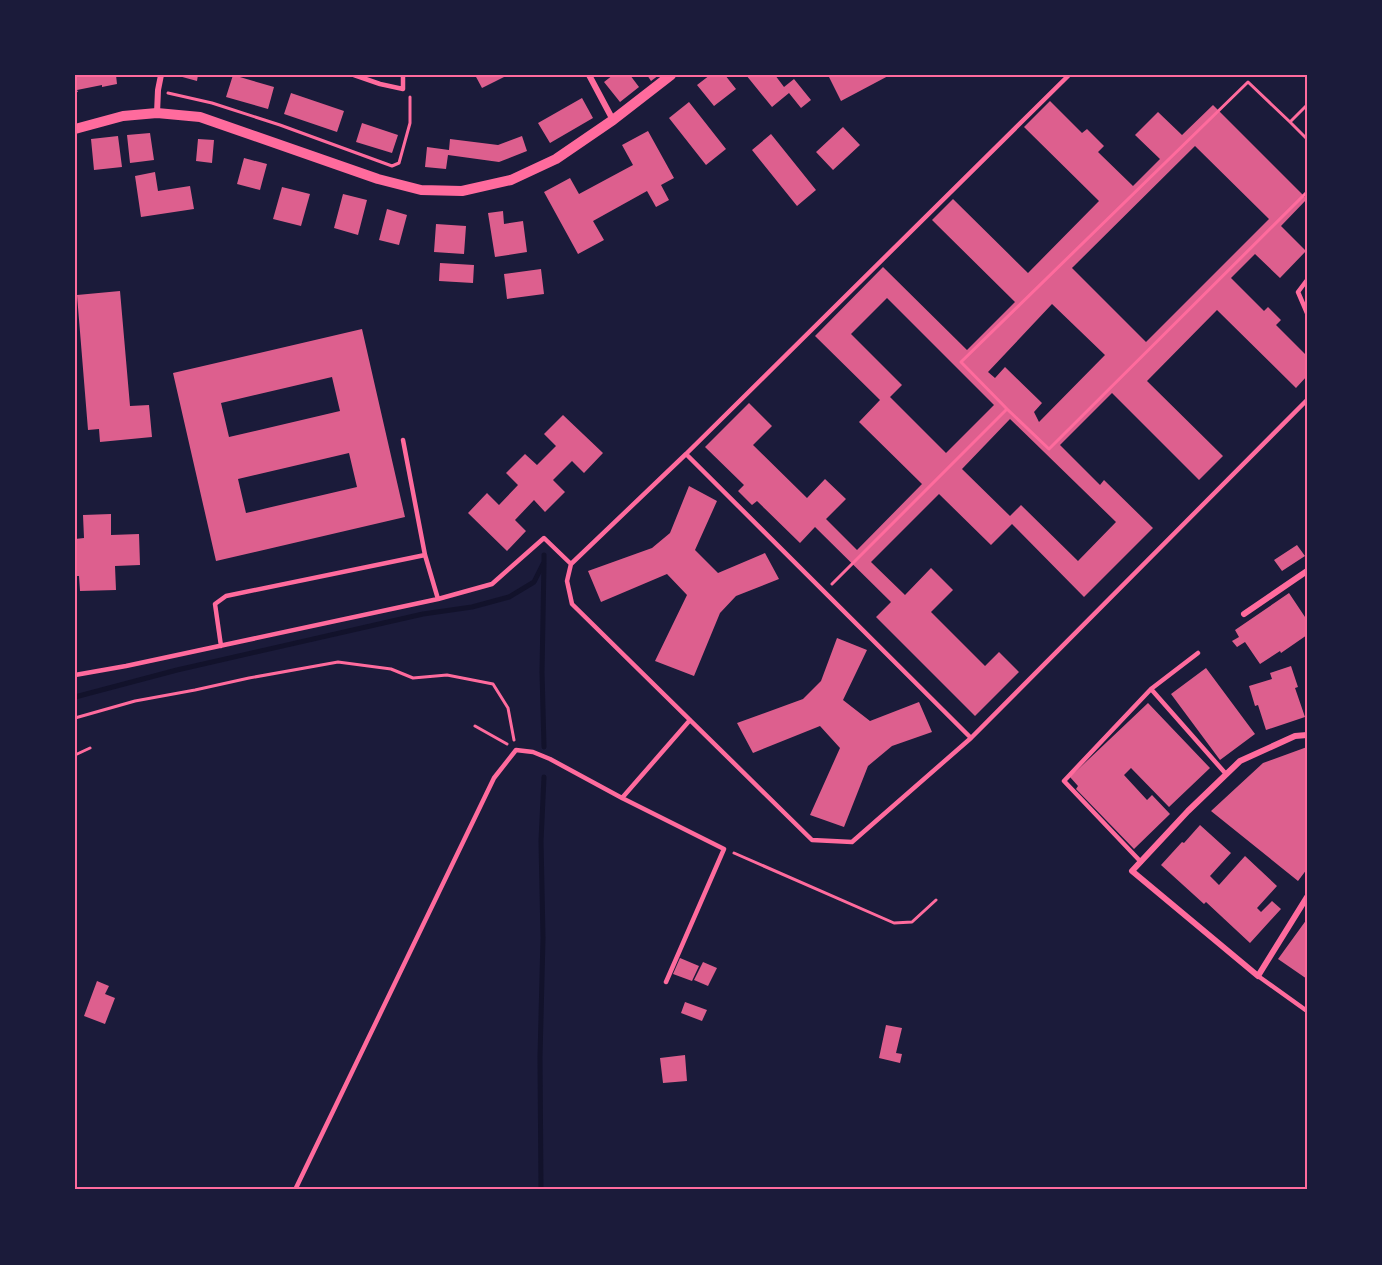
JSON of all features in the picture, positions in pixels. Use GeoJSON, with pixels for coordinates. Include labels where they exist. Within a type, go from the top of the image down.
{"type":"FeatureCollection","features":[{"type":"Feature","properties":{"kind":"street"},"geometry":{"type":"LineString","coordinates":[[157,113],[161,75]]}},
{"type":"Feature","properties":{"kind":"street"},"geometry":{"type":"LineString","coordinates":[[589,75],[613,120]]}},
{"type":"Feature","properties":{"kind":"street"},"geometry":{"type":"LineString","coordinates":[[75,129],[123,116],[157,113],[200,117],[378,179],[421,190],[462,191],[511,180],[556,159],[613,120],[671,75]]}},
{"type":"Feature","properties":{"kind":"street"},"geometry":{"type":"LineString","coordinates":[[1244,614],[1307,572]]}},
{"type":"Feature","properties":{"kind":"street"},"geometry":{"type":"LineString","coordinates":[[1307,735],[1295,736],[1240,761],[1188,811],[1132,871],[1258,976],[1307,897]]}},
{"type":"Feature","properties":{"kind":"lane"},"geometry":{"type":"LineString","coordinates":[[354,75],[403,89],[403,75]]}},
{"type":"Feature","properties":{"kind":"lane"},"geometry":{"type":"LineString","coordinates":[[1068,75],[686,454],[571,564],[567,581],[572,604],[812,840],[852,842],[971,738],[1307,400]]}},
{"type":"Feature","properties":{"kind":"lane"},"geometry":{"type":"LineString","coordinates":[[1307,280],[1298,292],[1307,313]]}},
{"type":"Feature","properties":{"kind":"lane"},"geometry":{"type":"LineString","coordinates":[[403,440],[426,555],[438,599]]}},
{"type":"Feature","properties":{"kind":"lane"},"geometry":{"type":"LineString","coordinates":[[686,454],[971,738]]}},
{"type":"Feature","properties":{"kind":"lane"},"geometry":{"type":"LineString","coordinates":[[75,675],[438,599],[492,584],[544,538],[571,564]]}},
{"type":"Feature","properties":{"kind":"lane"},"geometry":{"type":"LineString","coordinates":[[221,646],[215,604],[226,596],[426,555]]}},
{"type":"Feature","properties":{"kind":"lane"},"geometry":{"type":"LineString","coordinates":[[1141,862],[1064,781],[1151,689],[1198,653]]}},
{"type":"Feature","properties":{"kind":"lane"},"geometry":{"type":"LineString","coordinates":[[1151,689],[1226,774]]}},
{"type":"Feature","properties":{"kind":"lane"},"geometry":{"type":"LineString","coordinates":[[622,798],[690,720]]}},
{"type":"Feature","properties":{"kind":"lane"},"geometry":{"type":"LineString","coordinates":[[295,1190],[494,778],[516,750],[533,752],[550,759],[724,849],[666,982]]}},
{"type":"Feature","properties":{"kind":"lane"},"geometry":{"type":"LineString","coordinates":[[1258,976],[1307,1011]]}},
{"type":"Feature","properties":{"kind":"path"},"geometry":{"type":"LineString","coordinates":[[1307,139],[1248,82],[961,362],[1049,449],[1307,192]]}},
{"type":"Feature","properties":{"kind":"path"},"geometry":{"type":"LineString","coordinates":[[158,90],[280,125],[392,166],[399,163],[410,123],[410,94]]}},
{"type":"Feature","properties":{"kind":"path"},"geometry":{"type":"LineString","coordinates":[[1290,122],[1307,105]]}},
{"type":"Feature","properties":{"kind":"path"},"geometry":{"type":"LineString","coordinates":[[824,592],[1007,409]]}},
{"type":"Feature","properties":{"kind":"path"},"geometry":{"type":"LineString","coordinates":[[75,718],[135,701],[338,662],[390,669],[413,678],[447,675],[493,684],[508,708],[516,750]]}},
{"type":"Feature","properties":{"kind":"path"},"geometry":{"type":"LineString","coordinates":[[475,726],[516,750]]}},
{"type":"Feature","properties":{"kind":"path"},"geometry":{"type":"LineString","coordinates":[[75,755],[90,748]]}},
{"type":"Feature","properties":{"kind":"path"},"geometry":{"type":"LineString","coordinates":[[724,849],[894,923],[912,922],[936,900]]}},
{"type":"Feature","properties":{"kind":"building"},"geometry":{"type":"Polygon","coordinates":[[[75,75],[116,75],[117,84],[102,87],[102,85],[75,92],[75,75]]]}},
{"type":"Feature","properties":{"kind":"building"},"geometry":{"type":"Polygon","coordinates":[[[175,75],[198,75],[197,81],[175,75]]]}},
{"type":"Feature","properties":{"kind":"building"},"geometry":{"type":"Polygon","coordinates":[[[233,75],[274,87],[268,109],[226,97],[233,75]]]}},
{"type":"Feature","properties":{"kind":"building"},"geometry":{"type":"Polygon","coordinates":[[[475,75],[508,75],[482,88],[475,75]]]}},
{"type":"Feature","properties":{"kind":"building"},"geometry":{"type":"Polygon","coordinates":[[[613,75],[630,75],[639,87],[620,102],[604,82],[613,75]]]}},
{"type":"Feature","properties":{"kind":"building"},"geometry":{"type":"Polygon","coordinates":[[[647,75],[659,75],[651,81],[647,75]]]}},
{"type":"Feature","properties":{"kind":"building"},"geometry":{"type":"Polygon","coordinates":[[[710,75],[725,75],[736,89],[714,106],[697,85],[710,75]]]}},
{"type":"Feature","properties":{"kind":"building"},"geometry":{"type":"Polygon","coordinates":[[[746,75],[775,75],[784,87],[794,79],[811,100],[801,108],[789,93],[772,107],[746,75]]]}},
{"type":"Feature","properties":{"kind":"building"},"geometry":{"type":"Polygon","coordinates":[[[828,75],[890,75],[841,101],[828,75]]]}},
{"type":"Feature","properties":{"kind":"building"},"geometry":{"type":"Polygon","coordinates":[[[291,93],[344,111],[337,132],[284,114],[291,93]]]}},
{"type":"Feature","properties":{"kind":"building"},"geometry":{"type":"Polygon","coordinates":[[[582,98],[593,118],[550,143],[538,123],[582,98]]]}},
{"type":"Feature","properties":{"kind":"building"},"geometry":{"type":"Polygon","coordinates":[[[1050,101],[1082,133],[1087,129],[1104,146],[1098,152],[1133,186],[1160,159],[1135,135],[1158,112],[1182,135],[1213,105],[1307,199],[1281,226],[1306,251],[1280,278],[1255,254],[1231,278],[1264,311],[1268,307],[1281,320],[1276,325],[1307,356],[1307,376],[1296,388],[1217,310],[1147,381],[1223,456],[1199,480],[1112,393],[1060,445],[1100,485],[1104,480],[1153,528],[1084,597],[1012,524],[991,545],[939,494],[871,562],[905,595],[931,568],[953,590],[931,612],[985,666],[999,652],[1019,672],[975,716],[876,617],[891,602],[815,527],[800,543],[757,501],[752,505],[738,491],[744,485],[705,447],[749,403],[772,426],[753,445],[807,498],[825,479],[846,499],[826,519],[857,550],[922,484],[859,422],[880,400],[815,336],[883,267],[967,350],[1015,302],[932,220],[953,199],[1028,273],[1099,201],[1024,127],[1050,101]],[[1195,146],[1072,268],[1146,342],[1269,219],[1195,146]],[[887,298],[851,334],[902,385],[890,397],[946,453],[994,405],[887,298]],[[1052,304],[988,372],[995,378],[1005,367],[1042,403],[1034,412],[1039,422],[1105,355],[1052,304]],[[1010,419],[962,469],[1010,516],[1021,505],[1078,561],[1116,522],[1010,419]]]}},
{"type":"Feature","properties":{"kind":"building"},"geometry":{"type":"Polygon","coordinates":[[[689,102],[726,149],[706,165],[669,118],[689,102]]]}},
{"type":"Feature","properties":{"kind":"building"},"geometry":{"type":"Polygon","coordinates":[[[362,123],[398,135],[392,153],[356,142],[362,123]]]}},
{"type":"Feature","properties":{"kind":"building"},"geometry":{"type":"Polygon","coordinates":[[[843,127],[860,145],[833,170],[816,152],[843,127]]]}},
{"type":"Feature","properties":{"kind":"building"},"geometry":{"type":"Polygon","coordinates":[[[648,131],[674,178],[661,185],[669,200],[656,207],[647,191],[593,221],[604,240],[578,254],[544,192],[570,178],[579,194],[633,165],[622,145],[648,131]]]}},
{"type":"Feature","properties":{"kind":"building"},"geometry":{"type":"Polygon","coordinates":[[[150,133],[154,160],[130,163],[127,135],[150,133]]]}},
{"type":"Feature","properties":{"kind":"building"},"geometry":{"type":"Polygon","coordinates":[[[771,134],[816,190],[797,206],[752,150],[771,134]]]}},
{"type":"Feature","properties":{"kind":"building"},"geometry":{"type":"Polygon","coordinates":[[[118,136],[122,167],[94,170],[91,139],[118,136]]]}},
{"type":"Feature","properties":{"kind":"building"},"geometry":{"type":"Polygon","coordinates":[[[522,136],[527,151],[499,162],[448,155],[446,169],[425,167],[427,147],[449,150],[450,139],[498,145],[522,136]]]}},
{"type":"Feature","properties":{"kind":"building"},"geometry":{"type":"Polygon","coordinates":[[[198,139],[214,140],[212,163],[196,161],[198,139]]]}},
{"type":"Feature","properties":{"kind":"building"},"geometry":{"type":"Polygon","coordinates":[[[244,158],[267,164],[260,190],[237,184],[244,158]]]}},
{"type":"Feature","properties":{"kind":"building"},"geometry":{"type":"Polygon","coordinates":[[[155,172],[158,191],[190,186],[194,209],[141,217],[135,176],[155,172]]]}},
{"type":"Feature","properties":{"kind":"building"},"geometry":{"type":"Polygon","coordinates":[[[282,187],[310,194],[301,226],[273,219],[282,187]]]}},
{"type":"Feature","properties":{"kind":"building"},"geometry":{"type":"Polygon","coordinates":[[[343,194],[367,200],[358,235],[334,228],[343,194]]]}},
{"type":"Feature","properties":{"kind":"building"},"geometry":{"type":"Polygon","coordinates":[[[387,209],[407,215],[399,245],[379,240],[387,209]]]}},
{"type":"Feature","properties":{"kind":"building"},"geometry":{"type":"Polygon","coordinates":[[[503,211],[504,224],[523,221],[527,252],[495,257],[488,213],[503,211]]]}},
{"type":"Feature","properties":{"kind":"building"},"geometry":{"type":"Polygon","coordinates":[[[436,224],[466,226],[464,254],[434,252],[436,224]]]}},
{"type":"Feature","properties":{"kind":"building"},"geometry":{"type":"Polygon","coordinates":[[[440,263],[474,265],[473,283],[439,281],[440,263]]]}},
{"type":"Feature","properties":{"kind":"building"},"geometry":{"type":"Polygon","coordinates":[[[541,269],[544,294],[507,299],[504,274],[541,269]]]}},
{"type":"Feature","properties":{"kind":"building"},"geometry":{"type":"Polygon","coordinates":[[[120,291],[130,406],[149,405],[152,437],[100,442],[99,429],[88,430],[77,295],[120,291]]]}},
{"type":"Feature","properties":{"kind":"building"},"geometry":{"type":"Polygon","coordinates":[[[362,329],[405,517],[216,561],[173,373],[362,329]],[[332,377],[221,403],[229,437],[340,411],[332,377]],[[349,453],[238,479],[246,513],[357,487],[349,453]]]}},
{"type":"Feature","properties":{"kind":"building"},"geometry":{"type":"Polygon","coordinates":[[[563,415],[603,453],[584,473],[572,461],[553,480],[565,492],[545,512],[534,500],[515,520],[526,531],[507,551],[468,513],[487,493],[499,505],[518,485],[506,473],[525,454],[537,465],[556,446],[544,434],[563,415]]]}},
{"type":"Feature","properties":{"kind":"building"},"geometry":{"type":"Polygon","coordinates":[[[689,486],[717,501],[695,550],[718,573],[765,553],[779,579],[736,596],[720,613],[694,676],[655,661],[687,595],[667,574],[601,602],[588,571],[652,548],[670,533],[689,486]]]}},
{"type":"Feature","properties":{"kind":"building"},"geometry":{"type":"Polygon","coordinates":[[[111,514],[111,535],[139,534],[140,565],[115,566],[116,590],[80,591],[79,576],[75,576],[75,539],[84,538],[83,515],[111,514]]]}},
{"type":"Feature","properties":{"kind":"building"},"geometry":{"type":"Polygon","coordinates":[[[1297,545],[1305,556],[1282,571],[1274,560],[1297,545]]]}},
{"type":"Feature","properties":{"kind":"building"},"geometry":{"type":"Polygon","coordinates":[[[1289,593],[1307,620],[1307,635],[1260,664],[1245,642],[1237,647],[1232,641],[1239,637],[1235,630],[1289,593]]]}},
{"type":"Feature","properties":{"kind":"building"},"geometry":{"type":"Polygon","coordinates":[[[837,638],[867,650],[843,700],[870,721],[919,702],[932,732],[892,746],[868,766],[844,827],[810,815],[840,748],[820,726],[753,753],[737,723],[803,699],[821,681],[837,638]]]}},
{"type":"Feature","properties":{"kind":"building"},"geometry":{"type":"Polygon","coordinates":[[[1291,666],[1298,687],[1295,688],[1305,717],[1266,730],[1249,686],[1272,679],[1270,673],[1291,666]]]}},
{"type":"Feature","properties":{"kind":"building"},"geometry":{"type":"Polygon","coordinates":[[[1206,668],[1255,734],[1220,760],[1171,694],[1206,668]]]}},
{"type":"Feature","properties":{"kind":"building"},"geometry":{"type":"Polygon","coordinates":[[[1148,703],[1210,768],[1169,807],[1131,768],[1124,775],[1147,800],[1152,795],[1170,814],[1134,849],[1076,789],[1078,786],[1070,777],[1148,703]]]}},
{"type":"Feature","properties":{"kind":"building"},"geometry":{"type":"Polygon","coordinates":[[[1307,747],[1307,869],[1298,881],[1211,811],[1263,763],[1307,747]]]}},
{"type":"Feature","properties":{"kind":"building"},"geometry":{"type":"Polygon","coordinates":[[[1200,825],[1231,853],[1210,876],[1219,885],[1245,856],[1277,886],[1257,908],[1261,912],[1272,901],[1281,909],[1250,943],[1206,902],[1204,904],[1161,865],[1200,825]]]}},
{"type":"Feature","properties":{"kind":"building"},"geometry":{"type":"Polygon","coordinates":[[[1307,919],[1307,979],[1278,959],[1307,919]]]}},
{"type":"Feature","properties":{"kind":"building"},"geometry":{"type":"Polygon","coordinates":[[[680,958],[699,966],[692,981],[673,974],[680,958]]]}},
{"type":"Feature","properties":{"kind":"building"},"geometry":{"type":"Polygon","coordinates":[[[703,962],[717,968],[708,986],[694,980],[703,962]]]}},
{"type":"Feature","properties":{"kind":"building"},"geometry":{"type":"Polygon","coordinates":[[[97,981],[109,986],[105,994],[115,998],[105,1024],[84,1016],[97,981]]]}},
{"type":"Feature","properties":{"kind":"building"},"geometry":{"type":"Polygon","coordinates":[[[685,1002],[707,1010],[702,1021],[681,1013],[685,1002]]]}},
{"type":"Feature","properties":{"kind":"building"},"geometry":{"type":"Polygon","coordinates":[[[886,1025],[902,1028],[896,1053],[902,1054],[900,1063],[879,1058],[886,1025]]]}},
{"type":"Feature","properties":{"kind":"building"},"geometry":{"type":"Polygon","coordinates":[[[685,1055],[687,1081],[663,1083],[660,1058],[685,1055]]]}},
{"type":"Feature","properties":{"kind":"waterway"},"geometry":{"type":"LineString","coordinates":[[75,697],[177,670],[423,614],[472,607],[509,597],[534,582],[544,562],[544,555]]}},
{"type":"Feature","properties":{"kind":"waterway"},"geometry":{"type":"LineString","coordinates":[[544,563],[542,672],[544,747]]}},
{"type":"Feature","properties":{"kind":"waterway"},"geometry":{"type":"LineString","coordinates":[[541,1190],[540,1057],[543,938],[541,841],[544,777]]}}]}
